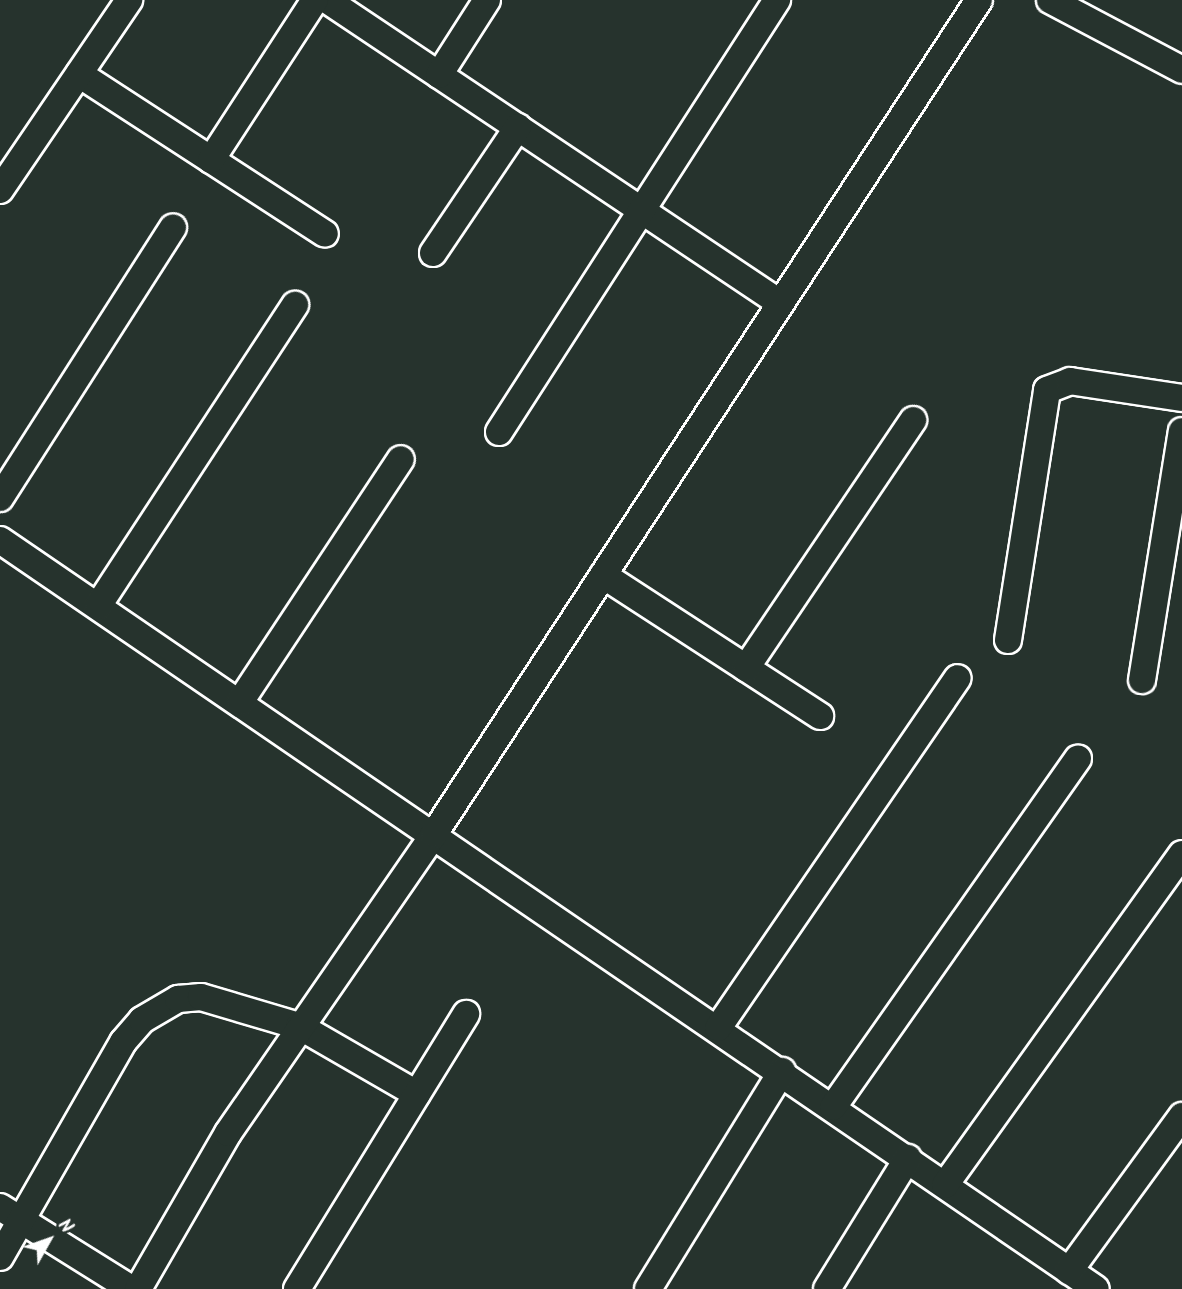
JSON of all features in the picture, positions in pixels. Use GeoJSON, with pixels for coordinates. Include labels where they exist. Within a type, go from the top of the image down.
{"type":"FeatureCollection","features":[{"type":"Feature","properties":{"kind":"street"},"geometry":{"type":"LineString","coordinates":[[2,182],[129,0]]}},
{"type":"Feature","properties":{"kind":"street"},"geometry":{"type":"LineString","coordinates":[[211,160],[315,0]]}},
{"type":"Feature","properties":{"kind":"street"},"geometry":{"type":"LineString","coordinates":[[327,0],[780,303]]}},
{"type":"Feature","properties":{"kind":"street"},"geometry":{"type":"LineString","coordinates":[[439,75],[487,0]]}},
{"type":"Feature","properties":{"kind":"street"},"geometry":{"type":"LineString","coordinates":[[499,432],[640,209],[777,0]]}},
{"type":"Feature","properties":{"kind":"street"},"geometry":{"type":"LineString","coordinates":[[138,1289],[299,1026],[435,834],[979,0]]}},
{"type":"Feature","properties":{"kind":"street"},"geometry":{"type":"LineString","coordinates":[[1050,0],[1182,70]]}},
{"type":"Feature","properties":{"kind":"street"},"geometry":{"type":"LineString","coordinates":[[79,74],[325,234]]}},
{"type":"Feature","properties":{"kind":"street"},"geometry":{"type":"LineString","coordinates":[[433,253],[517,127]]}},
{"type":"Feature","properties":{"kind":"street"},"geometry":{"type":"LineString","coordinates":[[0,498],[173,228]]}},
{"type":"Feature","properties":{"kind":"street"},"geometry":{"type":"LineString","coordinates":[[98,606],[295,304]]}},
{"type":"Feature","properties":{"kind":"street"},"geometry":{"type":"LineString","coordinates":[[1008,640],[1047,390],[1070,380],[1182,398]]}},
{"type":"Feature","properties":{"kind":"street"},"geometry":{"type":"LineString","coordinates":[[746,668],[913,420]]}},
{"type":"Feature","properties":{"kind":"street"},"geometry":{"type":"LineString","coordinates":[[1142,680],[1182,431]]}},
{"type":"Feature","properties":{"kind":"street"},"geometry":{"type":"LineString","coordinates":[[240,702],[401,458]]}},
{"type":"Feature","properties":{"kind":"street"},"geometry":{"type":"LineString","coordinates":[[0,540],[782,1071],[1096,1289]]}},
{"type":"Feature","properties":{"kind":"street"},"geometry":{"type":"LineString","coordinates":[[603,575],[820,716]]}},
{"type":"Feature","properties":{"kind":"street"},"geometry":{"type":"LineString","coordinates":[[718,1028],[958,678]]}},
{"type":"Feature","properties":{"kind":"street"},"geometry":{"type":"LineString","coordinates":[[833,1107],[1078,758]]}},
{"type":"Feature","properties":{"kind":"street"},"geometry":{"type":"LineString","coordinates":[[945,1185],[1182,854]]}},
{"type":"Feature","properties":{"kind":"street"},"geometry":{"type":"LineString","coordinates":[[0,1257],[10,1214],[123,1042],[162,1006],[201,997],[299,1026],[417,1094]]}},
{"type":"Feature","properties":{"kind":"street"},"geometry":{"type":"LineString","coordinates":[[297,1289],[466,1014]]}},
{"type":"Feature","properties":{"kind":"street"},"geometry":{"type":"LineString","coordinates":[[648,1289],[782,1071]]}},
{"type":"Feature","properties":{"kind":"street"},"geometry":{"type":"LineString","coordinates":[[1069,1271],[1182,1116]]}},
{"type":"Feature","properties":{"kind":"street"},"geometry":{"type":"LineString","coordinates":[[827,1289],[908,1158]]}},
{"type":"Feature","properties":{"kind":"street"},"geometry":{"type":"LineString","coordinates":[[10,1214],[131,1289]]}}]}
